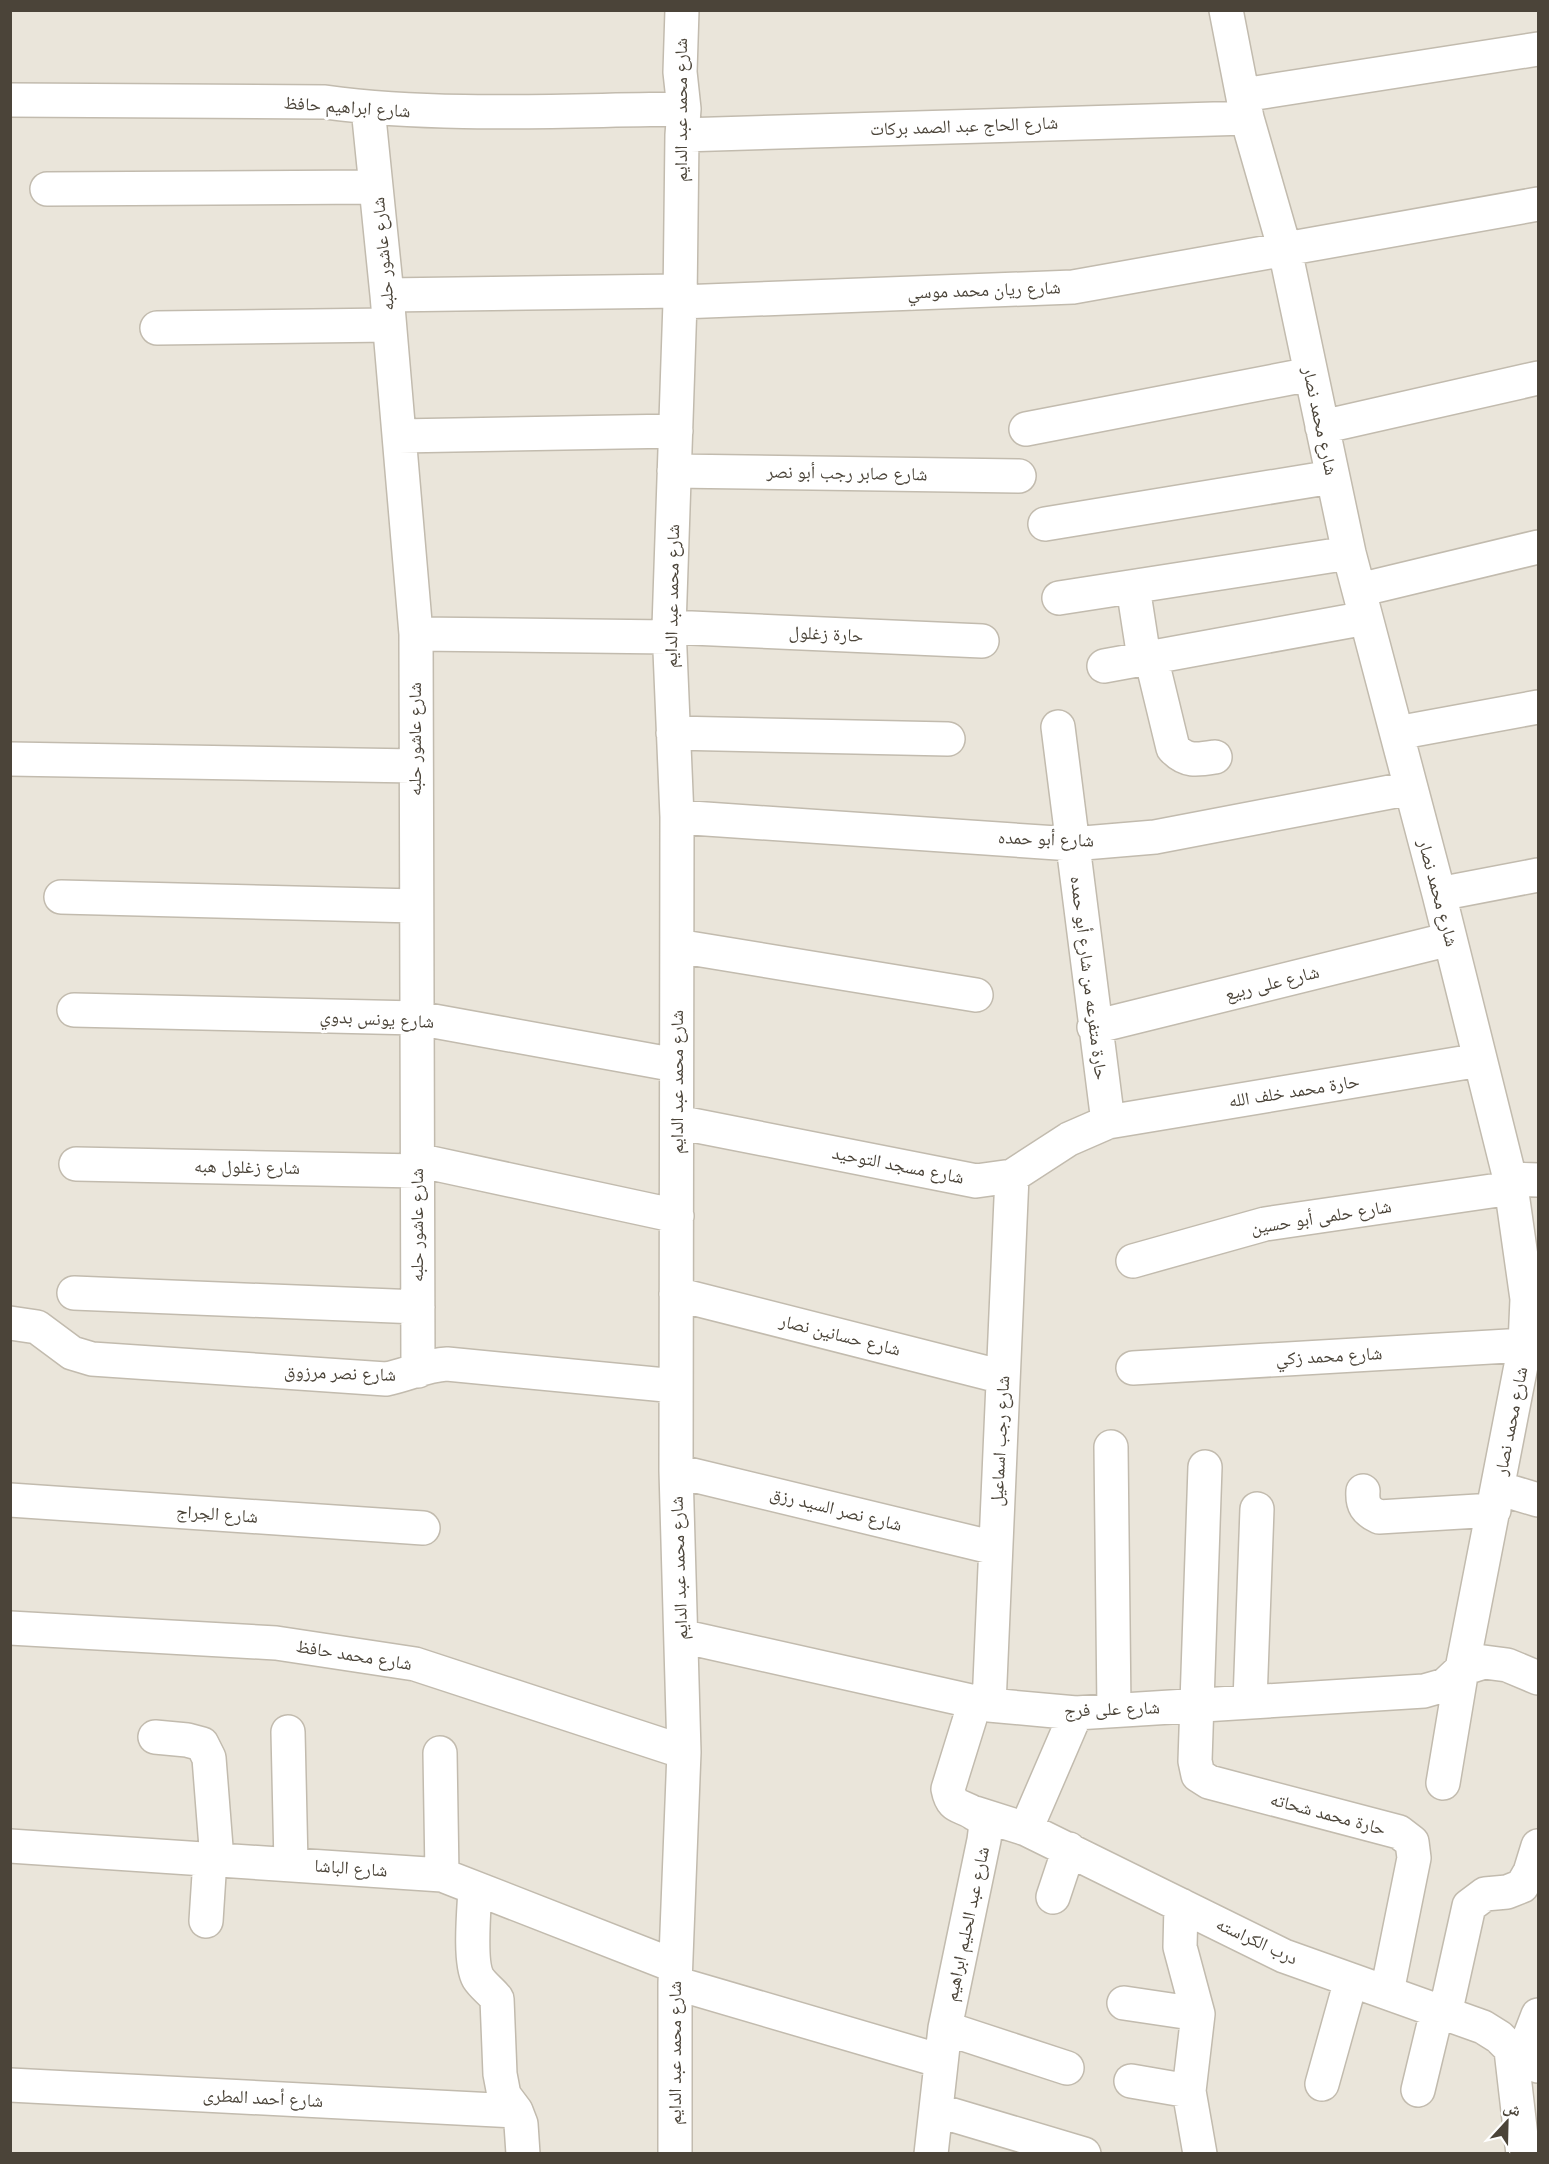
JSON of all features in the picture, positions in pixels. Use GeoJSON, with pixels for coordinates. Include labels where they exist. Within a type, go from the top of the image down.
{"type":"FeatureCollection","features":[{"type":"Feature","properties":{"kind":"street","name":"شارع محمد عبد الدايم"},"geometry":{"type":"LineString","coordinates":[[675,2154],[675,1974],[684,1752],[676,1471],[677,817],[669,632],[680,297],[682,10]]}},
{"type":"Feature","properties":{"kind":"street","name":"شارع محمد نصار"},"geometry":{"type":"LineString","coordinates":[[1226,10],[1245,107],[1286,250],[1349,553],[1439,894],[1480,1060],[1520,1182],[1527,1299],[1525,1418],[1496,1499],[1462,1669],[1443,1783]]}},
{"type":"Feature","properties":{"kind":"street","name":"شارع الحاج عبد الصمد بركات"},"geometry":{"type":"LineString","coordinates":[[683,122],[1245,107],[1539,49]]}},
{"type":"Feature","properties":{"kind":"street","name":"شارع ابراهيم حافظ"},"geometry":{"type":"LineString","coordinates":[[10,100],[325,102],[422,112],[683,122]]}},
{"type":"Feature","properties":{"kind":"street","name":"شارع عاشور حلبه"},"geometry":{"type":"LineString","coordinates":[[368,108],[416,634],[418,1371]]}},
{"type":"Feature","properties":{"kind":"street"},"geometry":{"type":"LineString","coordinates":[[47,189],[376,187]]}},
{"type":"Feature","properties":{"kind":"street","name":"شارع ريان محمد موسي"},"geometry":{"type":"LineString","coordinates":[[157,328],[388,310],[680,297],[1073,287],[1539,204]]}},
{"type":"Feature","properties":{"kind":"street"},"geometry":{"type":"LineString","coordinates":[[1026,429],[1311,374]]}},
{"type":"Feature","properties":{"kind":"street"},"geometry":{"type":"LineString","coordinates":[[1322,427],[1539,378]]}},
{"type":"Feature","properties":{"kind":"street"},"geometry":{"type":"LineString","coordinates":[[399,436],[676,431]]}},
{"type":"Feature","properties":{"kind":"street","name":"شارع صابر رجب أبو نصر"},"geometry":{"type":"LineString","coordinates":[[674,471],[1019,476]]}},
{"type":"Feature","properties":{"kind":"street"},"geometry":{"type":"LineString","coordinates":[[1045,524],[1332,477]]}},
{"type":"Feature","properties":{"kind":"street"},"geometry":{"type":"LineString","coordinates":[[1104,666],[1148,658],[1362,604],[1539,547]]}},
{"type":"Feature","properties":{"kind":"street"},"geometry":{"type":"LineString","coordinates":[[1059,598],[1349,553]]}},
{"type":"Feature","properties":{"kind":"street"},"geometry":{"type":"LineString","coordinates":[[1132,587],[1148,658],[1173,748],[1181,757],[1193,760],[1215,757]]}},
{"type":"Feature","properties":{"kind":"street","name":"حارة زغلول"},"geometry":{"type":"LineString","coordinates":[[416,634],[669,632],[982,641]]}},
{"type":"Feature","properties":{"kind":"street"},"geometry":{"type":"LineString","coordinates":[[1397,733],[1539,707]]}},
{"type":"Feature","properties":{"kind":"street","name":"حارة متفرعه من شارع أبو حمده"},"geometry":{"type":"LineString","coordinates":[[1058,727],[1094,1027],[1108,1122]]}},
{"type":"Feature","properties":{"kind":"street"},"geometry":{"type":"LineString","coordinates":[[673,733],[948,739]]}},
{"type":"Feature","properties":{"kind":"street"},"geometry":{"type":"LineString","coordinates":[[10,759],[415,766]]}},
{"type":"Feature","properties":{"kind":"street","name":"شارع أبو حمده"},"geometry":{"type":"LineString","coordinates":[[677,817],[1072,843],[1155,837],[1411,788]]}},
{"type":"Feature","properties":{"kind":"street"},"geometry":{"type":"LineString","coordinates":[[1439,894],[1539,875]]}},
{"type":"Feature","properties":{"kind":"street"},"geometry":{"type":"LineString","coordinates":[[61,897],[416,906]]}},
{"type":"Feature","properties":{"kind":"street","name":"شارع على ربيع"},"geometry":{"type":"LineString","coordinates":[[1094,1027],[1450,939]]}},
{"type":"Feature","properties":{"kind":"street"},"geometry":{"type":"LineString","coordinates":[[677,946],[976,996]]}},
{"type":"Feature","properties":{"kind":"street","name":"شارع يونس بدوي"},"geometry":{"type":"LineString","coordinates":[[74,1010],[417,1018],[676,1065]]}},
{"type":"Feature","properties":{"kind":"street","name":"حارة محمد خلف الله"},"geometry":{"type":"LineString","coordinates":[[1108,1122],[1480,1060]]}},
{"type":"Feature","properties":{"kind":"street","name":"شارع مسجد التوحيد"},"geometry":{"type":"LineString","coordinates":[[677,1122],[976,1181],[1012,1176],[1069,1139],[1108,1122]]}},
{"type":"Feature","properties":{"kind":"street","name":"شارع زغلول هبه"},"geometry":{"type":"LineString","coordinates":[[76,1164],[417,1165],[676,1216]]}},
{"type":"Feature","properties":{"kind":"street","name":"شارع رجب اسماعيل"},"geometry":{"type":"LineString","coordinates":[[982,1703],[995,1548],[1012,1176]]}},
{"type":"Feature","properties":{"kind":"street","name":"شارع حلمى أبو حسين"},"geometry":{"type":"LineString","coordinates":[[1133,1261],[1265,1224],[1520,1182]]}},
{"type":"Feature","properties":{"kind":"street"},"geometry":{"type":"LineString","coordinates":[[74,1293],[417,1307]]}},
{"type":"Feature","properties":{"kind":"street","name":"شارع حسانين نصار"},"geometry":{"type":"LineString","coordinates":[[676,1294],[1003,1377]]}},
{"type":"Feature","properties":{"kind":"street","name":"شارع نصر مرزوق"},"geometry":{"type":"LineString","coordinates":[[10,1323],[37,1327],[72,1353],[92,1359],[386,1378],[418,1371],[431,1365],[447,1364],[676,1386]]}},
{"type":"Feature","properties":{"kind":"street","name":"شارع محمد زكي"},"geometry":{"type":"LineString","coordinates":[[1133,1368],[1525,1345]]}},
{"type":"Feature","properties":{"kind":"street"},"geometry":{"type":"LineString","coordinates":[[1111,1447],[1114,1710]]}},
{"type":"Feature","properties":{"kind":"street"},"geometry":{"type":"LineString","coordinates":[[1197,1705],[1205,1467]]}},
{"type":"Feature","properties":{"kind":"street","name":"شارع نصر السيد رزق"},"geometry":{"type":"LineString","coordinates":[[676,1471],[995,1548]]}},
{"type":"Feature","properties":{"kind":"street"},"geometry":{"type":"LineString","coordinates":[[1363,1491],[1362,1502],[1368,1512],[1379,1517],[1496,1499],[1539,1500]]}},
{"type":"Feature","properties":{"kind":"street","name":"شارع الجراج"},"geometry":{"type":"LineString","coordinates":[[10,1500],[423,1528]]}},
{"type":"Feature","properties":{"kind":"street"},"geometry":{"type":"LineString","coordinates":[[1250,1701],[1257,1509]]}},
{"type":"Feature","properties":{"kind":"street","name":"شارع محمد حافظ"},"geometry":{"type":"LineString","coordinates":[[10,1628],[276,1643],[415,1664],[684,1752]]}},
{"type":"Feature","properties":{"kind":"street","name":"شارع على فرج"},"geometry":{"type":"LineString","coordinates":[[681,1636],[982,1703],[1076,1713],[1424,1691],[1445,1685],[1462,1669],[1484,1662],[1507,1665],[1539,1678]]}},
{"type":"Feature","properties":{"kind":"street"},"geometry":{"type":"LineString","coordinates":[[975,1813],[959,1807],[950,1800],[948,1789],[982,1703]]}},
{"type":"Feature","properties":{"kind":"street","name":"حارة محمد شحاته"},"geometry":{"type":"LineString","coordinates":[[1197,1705],[1195,1761],[1198,1775],[1209,1782],[1399,1832],[1412,1842],[1414,1858],[1387,1992]]}},
{"type":"Feature","properties":{"kind":"street"},"geometry":{"type":"LineString","coordinates":[[1026,1829],[1076,1713]]}},
{"type":"Feature","properties":{"kind":"street"},"geometry":{"type":"LineString","coordinates":[[288,1732],[291,1864]]}},
{"type":"Feature","properties":{"kind":"street"},"geometry":{"type":"LineString","coordinates":[[155,1737],[202,1744],[209,1758],[214,1859],[206,1921]]}},
{"type":"Feature","properties":{"kind":"street"},"geometry":{"type":"LineString","coordinates":[[440,1753],[442,1875]]}},
{"type":"Feature","properties":{"kind":"street","name":"درب الكراسته"},"geometry":{"type":"LineString","coordinates":[[975,1813],[1026,1829],[1284,1956],[1483,2027],[1499,2037],[1523,2059]]}},
{"type":"Feature","properties":{"kind":"street","name":"شارع عبد الحليم ابراهيم"},"geometry":{"type":"LineString","coordinates":[[932,2153],[945,2028],[984,1840],[986,1824],[975,1813]]}},
{"type":"Feature","properties":{"kind":"street","name":"شارع الباشا"},"geometry":{"type":"LineString","coordinates":[[10,1846],[442,1875],[675,1974],[941,2061]]}},
{"type":"Feature","properties":{"kind":"street"},"geometry":{"type":"LineString","coordinates":[[1418,2090],[1469,1906],[1485,1894],[1507,1892],[1522,1886],[1530,1872],[1539,1846]]}},
{"type":"Feature","properties":{"kind":"street"},"geometry":{"type":"LineString","coordinates":[[1053,1897],[1069,1850]]}},
{"type":"Feature","properties":{"kind":"street"},"geometry":{"type":"LineString","coordinates":[[475,1888],[474,1964],[478,1979],[491,1990],[497,1999],[500,2074],[504,2095],[516,2111],[521,2124],[523,2154]]}},
{"type":"Feature","properties":{"kind":"street"},"geometry":{"type":"LineString","coordinates":[[1181,1905],[1180,1947],[1198,2014],[1189,2091],[1200,2154]]}},
{"type":"Feature","properties":{"kind":"street"},"geometry":{"type":"LineString","coordinates":[[1322,2084],[1351,1980]]}},
{"type":"Feature","properties":{"kind":"street"},"geometry":{"type":"LineString","coordinates":[[1124,2003],[1198,2014]]}},
{"type":"Feature","properties":{"kind":"street"},"geometry":{"type":"LineString","coordinates":[[1523,2154],[1523,2059],[1539,2015]]}},
{"type":"Feature","properties":{"kind":"street"},"geometry":{"type":"LineString","coordinates":[[945,2028],[1067,2068]]}},
{"type":"Feature","properties":{"kind":"street"},"geometry":{"type":"LineString","coordinates":[[1131,2081],[1189,2091]]}},
{"type":"Feature","properties":{"kind":"street","name":"شارع أحمد المطرى"},"geometry":{"type":"LineString","coordinates":[[10,2085],[516,2111]]}},
{"type":"Feature","properties":{"kind":"street"},"geometry":{"type":"LineString","coordinates":[[936,2110],[1084,2154]]}},
{"type":"Feature","properties":{"kind":"shaded area"},"geometry":{"type":"Polygon","coordinates":[[[11,11],[1538,11],[1538,2153],[11,2153],[11,11]]]}}]}
